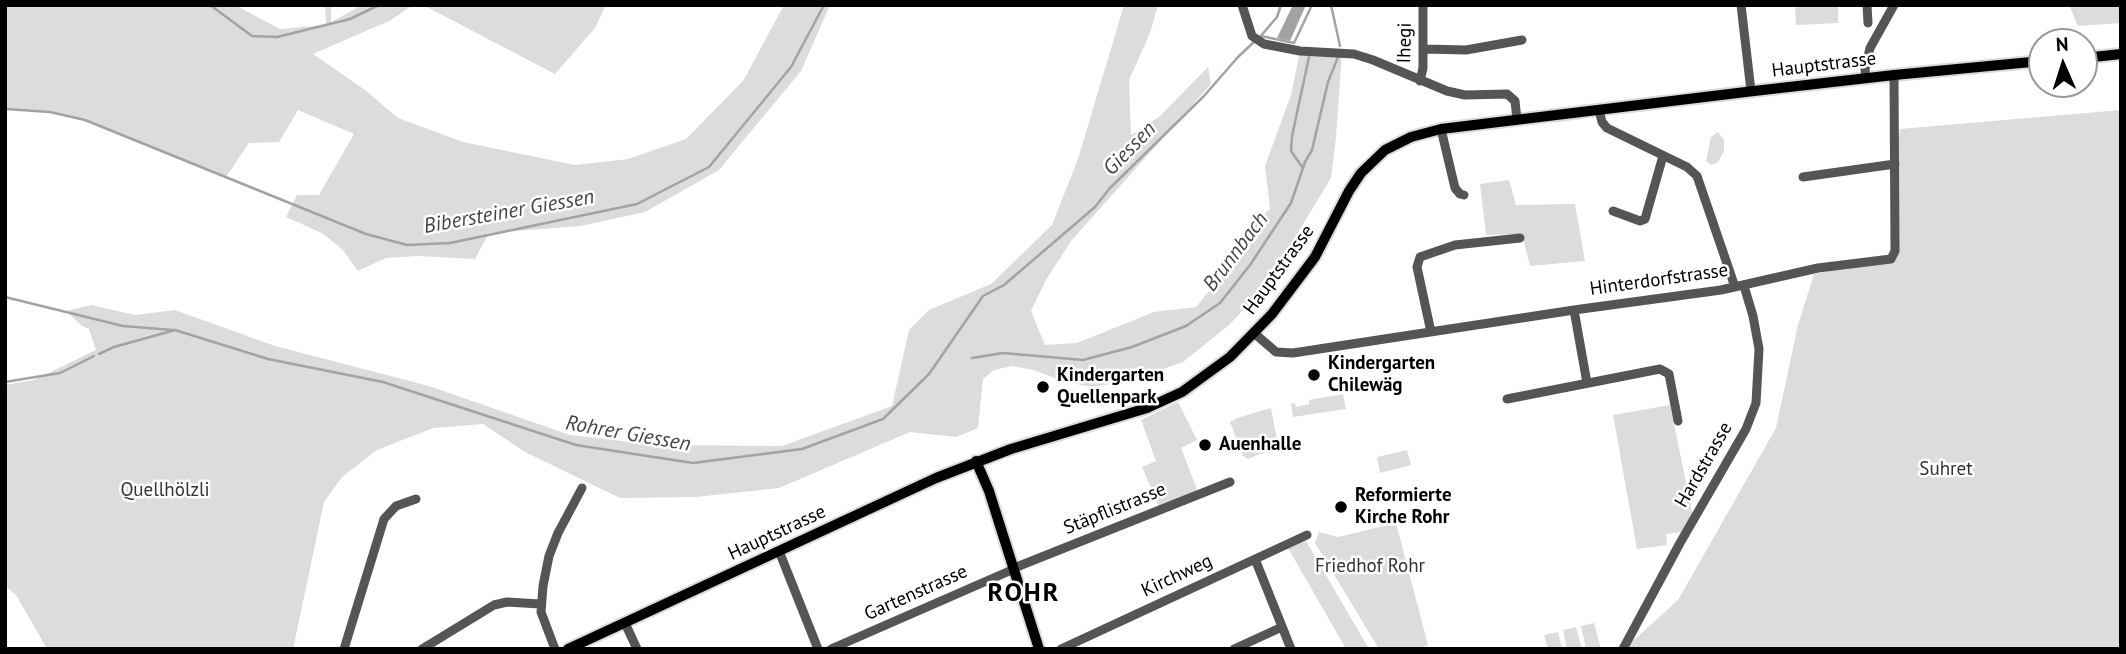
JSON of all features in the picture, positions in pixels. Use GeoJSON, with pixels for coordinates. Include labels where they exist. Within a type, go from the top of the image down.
{"type":"FeatureCollection","features":[{"type":"Feature","properties":{"kind":"main road"},"geometry":{"type":"LineString","coordinates":[[2098,56],[2121,54]]}},
{"type":"Feature","properties":{"kind":"main road","name":"Hauptstrasse"},"geometry":{"type":"LineString","coordinates":[[568,649],[976,461],[1156,404],[1182,392],[1206,376],[1254,334],[1285,299],[1315,257],[1349,191],[1368,165],[1396,144],[1420,134],[1441,129],[1751,91],[2028,62]]}},
{"type":"Feature","properties":{"kind":"main road"},"geometry":{"type":"LineString","coordinates":[[976,461],[989,491],[1039,649]]}},
{"type":"Feature","properties":{"kind":"street"},"geometry":{"type":"LineString","coordinates":[[1242,5],[1250,32],[1257,40],[1271,46],[1300,51],[1354,54],[1437,88],[1465,95],[1507,94],[1515,101],[1517,120]]}},
{"type":"Feature","properties":{"kind":"street","name":"Ihegi"},"geometry":{"type":"LineString","coordinates":[[1420,81],[1424,49],[1423,5]]}},
{"type":"Feature","properties":{"kind":"street"},"geometry":{"type":"LineString","coordinates":[[1741,5],[1751,91]]}},
{"type":"Feature","properties":{"kind":"street"},"geometry":{"type":"LineString","coordinates":[[1867,5],[1868,23]]}},
{"type":"Feature","properties":{"kind":"street"},"geometry":{"type":"LineString","coordinates":[[1866,78],[1865,69],[1870,48],[1895,5]]}},
{"type":"Feature","properties":{"kind":"street"},"geometry":{"type":"LineString","coordinates":[[1424,49],[1466,50],[1522,40]]}},
{"type":"Feature","properties":{"kind":"street","name":"Hinterdorfstrasse"},"geometry":{"type":"LineString","coordinates":[[1254,334],[1276,352],[1293,354],[1739,287],[1818,268],[1891,259],[1895,251],[1894,75]]}},
{"type":"Feature","properties":{"kind":"street","name":"Hardstrasse"},"geometry":{"type":"LineString","coordinates":[[1599,110],[1602,122],[1607,128],[1687,167],[1701,181],[1739,287],[1753,316],[1759,349],[1756,403],[1746,429],[1623,649]]}},
{"type":"Feature","properties":{"kind":"street"},"geometry":{"type":"LineString","coordinates":[[1441,129],[1455,188],[1464,195]]}},
{"type":"Feature","properties":{"kind":"street"},"geometry":{"type":"LineString","coordinates":[[1613,211],[1640,221],[1645,219],[1663,156]]}},
{"type":"Feature","properties":{"kind":"street"},"geometry":{"type":"LineString","coordinates":[[1803,177],[1895,164]]}},
{"type":"Feature","properties":{"kind":"street"},"geometry":{"type":"LineString","coordinates":[[1431,332],[1417,267],[1420,257],[1455,245],[1520,238]]}},
{"type":"Feature","properties":{"kind":"street"},"geometry":{"type":"LineString","coordinates":[[1574,310],[1587,383]]}},
{"type":"Feature","properties":{"kind":"street"},"geometry":{"type":"LineString","coordinates":[[1507,398],[1664,370],[1669,374],[1678,421]]}},
{"type":"Feature","properties":{"kind":"street","name":"Stäpflistrasse"},"geometry":{"type":"LineString","coordinates":[[1014,569],[1230,482]]}},
{"type":"Feature","properties":{"kind":"street"},"geometry":{"type":"LineString","coordinates":[[555,649],[540,604],[549,556],[582,488]]}},
{"type":"Feature","properties":{"kind":"street"},"geometry":{"type":"LineString","coordinates":[[344,649],[384,519],[396,506],[416,499]]}},
{"type":"Feature","properties":{"kind":"street","name":"Kirchweg"},"geometry":{"type":"LineString","coordinates":[[1061,649],[1307,535]]}},
{"type":"Feature","properties":{"kind":"street"},"geometry":{"type":"LineString","coordinates":[[779,551],[818,649]]}},
{"type":"Feature","properties":{"kind":"street"},"geometry":{"type":"LineString","coordinates":[[1255,559],[1291,649]]}},
{"type":"Feature","properties":{"kind":"street","name":"Gartenstrasse"},"geometry":{"type":"LineString","coordinates":[[831,649],[1014,569]]}},
{"type":"Feature","properties":{"kind":"street"},"geometry":{"type":"LineString","coordinates":[[422,649],[494,605],[507,602],[540,604]]}},
{"type":"Feature","properties":{"kind":"street"},"geometry":{"type":"LineString","coordinates":[[625,623],[636,649]]}},
{"type":"Feature","properties":{"kind":"street"},"geometry":{"type":"LineString","coordinates":[[1234,649],[1282,627]]}},
{"type":"Feature","properties":{"kind":"green space"},"geometry":{"type":"Polygon","coordinates":[[[5,5],[235,5],[280,29],[326,25],[325,5],[331,5],[331,22],[362,5],[413,5],[391,20],[313,54],[365,90],[398,118],[463,142],[575,165],[628,159],[686,139],[743,81],[784,5],[830,5],[801,71],[719,170],[645,212],[581,226],[489,233],[475,259],[417,256],[386,258],[358,271],[342,249],[322,233],[286,217],[297,195],[319,195],[354,134],[298,110],[279,142],[249,143],[226,177],[85,120],[50,112],[5,109],[5,5]]]}},
{"type":"Feature","properties":{"kind":"green space"},"geometry":{"type":"Polygon","coordinates":[[[423,5],[606,5],[595,28],[555,74],[423,5]]]}},
{"type":"Feature","properties":{"kind":"green space","name":"Quellhölzli"},"geometry":{"type":"Polygon","coordinates":[[[1124,5],[1158,5],[1150,33],[1129,80],[1131,135],[1159,117],[1208,67],[1211,84],[1071,241],[1046,280],[1031,311],[1045,345],[1077,343],[1154,312],[1196,307],[1227,269],[1238,239],[1270,209],[1265,166],[1291,95],[1300,51],[1342,52],[1331,178],[1265,287],[1229,325],[1183,362],[1129,381],[1091,387],[1012,366],[994,370],[983,379],[978,428],[956,437],[910,432],[779,488],[696,497],[620,498],[525,452],[483,424],[433,428],[377,450],[342,477],[324,502],[293,649],[47,649],[16,595],[5,586],[5,385],[34,380],[96,350],[89,329],[66,311],[91,305],[135,315],[175,310],[275,346],[429,386],[570,435],[657,445],[782,446],[892,406],[909,330],[929,310],[991,284],[1052,225],[1078,159],[1124,5]]]}},
{"type":"Feature","properties":{"kind":"green space"},"geometry":{"type":"Polygon","coordinates":[[[1806,5],[1838,5],[1838,23],[1796,25],[1795,8],[1806,5]]]}},
{"type":"Feature","properties":{"kind":"green space"},"geometry":{"type":"Polygon","coordinates":[[[2069,5],[2121,5],[2121,23],[2078,26],[2069,5]]]}},
{"type":"Feature","properties":{"kind":"green space","name":"Suhret"},"geometry":{"type":"Polygon","coordinates":[[[2121,110],[2121,649],[1624,649],[1678,600],[1776,428],[1798,325],[1814,274],[1896,256],[1895,164],[1900,129],[2121,110]]]}},
{"type":"Feature","properties":{"kind":"green space"},"geometry":{"type":"Polygon","coordinates":[[[1718,132],[1724,140],[1724,151],[1718,162],[1711,165],[1706,161],[1711,137],[1718,132]]]}},
{"type":"Feature","properties":{"kind":"green space"},"geometry":{"type":"Polygon","coordinates":[[[1509,180],[1516,205],[1575,204],[1585,261],[1530,266],[1522,234],[1486,235],[1480,184],[1509,180]]]}},
{"type":"Feature","properties":{"kind":"green space"},"geometry":{"type":"Polygon","coordinates":[[[1343,394],[1346,409],[1293,417],[1291,404],[1295,403],[1296,407],[1309,404],[1309,400],[1343,394]]]}},
{"type":"Feature","properties":{"kind":"green space"},"geometry":{"type":"Polygon","coordinates":[[[1178,402],[1197,440],[1181,448],[1198,492],[1159,507],[1142,467],[1156,461],[1141,420],[1178,402]]]}},
{"type":"Feature","properties":{"kind":"green space"},"geometry":{"type":"Polygon","coordinates":[[[1670,405],[1693,516],[1682,532],[1666,534],[1667,545],[1637,549],[1613,415],[1670,405]]]}},
{"type":"Feature","properties":{"kind":"green space"},"geometry":{"type":"Polygon","coordinates":[[[1271,408],[1279,451],[1248,459],[1243,456],[1230,422],[1271,408]]]}},
{"type":"Feature","properties":{"kind":"green space"},"geometry":{"type":"Polygon","coordinates":[[[1407,450],[1411,465],[1380,473],[1377,457],[1407,450]]]}},
{"type":"Feature","properties":{"kind":"green space","name":"Friedhof Rohr"},"geometry":{"type":"Polygon","coordinates":[[[1396,523],[1428,645],[1417,649],[1379,649],[1315,543],[1319,532],[1338,537],[1396,523]]]}},
{"type":"Feature","properties":{"kind":"green space"},"geometry":{"type":"Polygon","coordinates":[[[1306,541],[1369,649],[1346,649],[1288,548],[1306,541]]]}},
{"type":"Feature","properties":{"kind":"green space"},"geometry":{"type":"Polygon","coordinates":[[[1594,623],[1601,649],[1586,649],[1581,626],[1594,623]]]}},
{"type":"Feature","properties":{"kind":"green space"},"geometry":{"type":"Polygon","coordinates":[[[1576,627],[1582,649],[1567,649],[1563,630],[1576,627]]]}},
{"type":"Feature","properties":{"kind":"green space"},"geometry":{"type":"Polygon","coordinates":[[[1558,632],[1562,649],[1548,649],[1544,635],[1558,632]]]}},
{"type":"Feature","properties":{"kind":"shaded area"},"geometry":{"type":"Polygon","coordinates":[[[1293,5],[1306,5],[1290,41],[1277,38],[1293,5]]]}},
{"type":"Feature","properties":{"kind":"waterway"},"geometry":{"type":"LineString","coordinates":[[210,5],[252,36],[277,37],[350,19],[379,5]]}},
{"type":"Feature","properties":{"kind":"waterway","name":"Bibersteiner Giessen"},"geometry":{"type":"LineString","coordinates":[[5,109],[50,112],[85,120],[366,234],[407,245],[450,243],[637,204],[709,167],[791,67],[824,5]]}},
{"type":"Feature","properties":{"kind":"waterway","name":"Giessen"},"geometry":{"type":"LineString","coordinates":[[1260,37],[1277,17],[1281,5]]}},
{"type":"Feature","properties":{"kind":"waterway","name":"Brunnbach"},"geometry":{"type":"LineString","coordinates":[[1261,36],[1294,43],[1312,5]]}},
{"type":"Feature","properties":{"kind":"waterway"},"geometry":{"type":"LineString","coordinates":[[1331,5],[1340,46]]}},
{"type":"Feature","properties":{"kind":"waterway","name":"Rohrer Giessen"},"geometry":{"type":"LineString","coordinates":[[99,354],[114,347],[175,330],[268,359],[383,382],[576,445],[693,463],[802,449],[883,419],[929,374],[983,296],[1004,285],[1095,207],[1110,188],[1204,96],[1255,41]]}},
{"type":"Feature","properties":{"kind":"waterway"},"geometry":{"type":"LineString","coordinates":[[1303,168],[1291,151],[1309,57]]}},
{"type":"Feature","properties":{"kind":"waterway","name":"Brunnbach"},"geometry":{"type":"LineString","coordinates":[[972,358],[1003,353],[1083,360],[1132,347],[1186,326],[1220,303],[1250,265],[1291,203],[1312,150],[1328,82],[1338,57]]}},
{"type":"Feature","properties":{"kind":"waterway","name":"Rohrer Giessen"},"geometry":{"type":"LineString","coordinates":[[5,297],[123,326],[173,330]]}},
{"type":"Feature","properties":{"kind":"waterway","name":"Rohrer Giessen"},"geometry":{"type":"LineString","coordinates":[[5,382],[60,373],[94,356]]}},
{"type":"Feature","properties":{"kind":"place","name":"Kindergarten Chilewäg"},"geometry":{"type":"Point","coordinates":[1314,375]}},
{"type":"Feature","properties":{"kind":"place","name":"Kindergarten Quellenpark"},"geometry":{"type":"Point","coordinates":[1043,387]}},
{"type":"Feature","properties":{"kind":"place","name":"Auenhalle"},"geometry":{"type":"Point","coordinates":[1205,445]}},
{"type":"Feature","properties":{"kind":"place","name":"Reformierte Kirche Rohr"},"geometry":{"type":"Point","coordinates":[1341,507]}},
{"type":"Feature","properties":{"kind":"district","name":"ROHR"},"geometry":{"type":"Point","coordinates":[1024,594]}}]}
